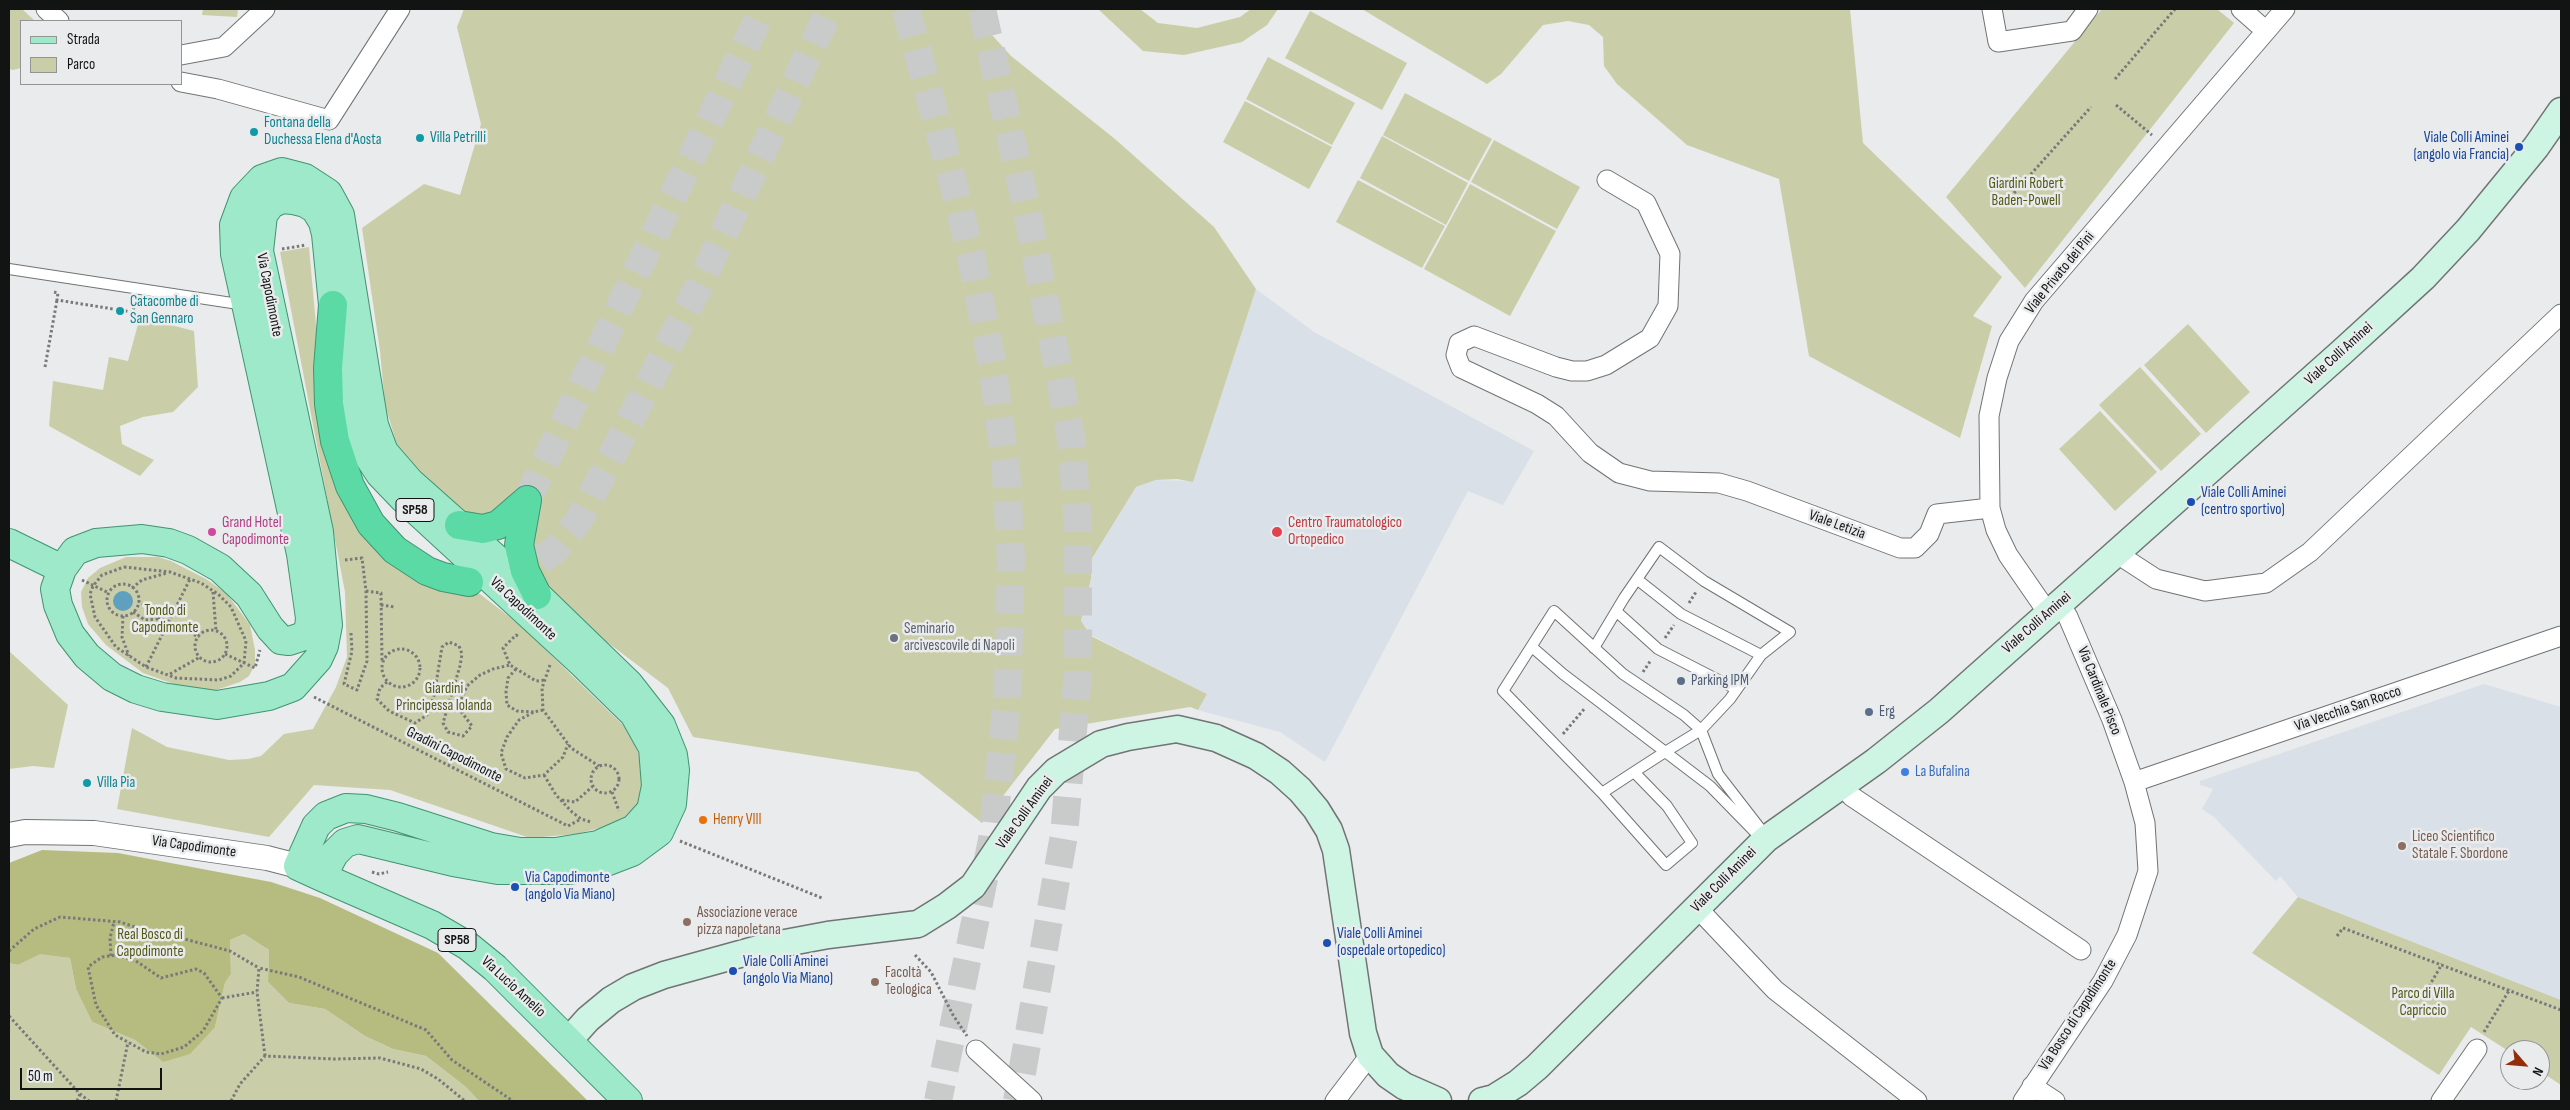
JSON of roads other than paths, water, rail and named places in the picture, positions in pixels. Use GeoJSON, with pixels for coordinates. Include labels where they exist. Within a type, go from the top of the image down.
{"type":"FeatureCollection","features":[{"type":"Feature","properties":{"kind":"highway"},"geometry":{"type":"LineString","coordinates":[[333,305],[328,368],[329,404],[341,463],[357,500],[381,536],[411,562],[443,577],[469,582]]}},
{"type":"Feature","properties":{"kind":"highway"},"geometry":{"type":"LineString","coordinates":[[459,525],[483,529],[492,528],[506,521],[527,500],[519,544],[525,571],[536,595]]}},
{"type":"Feature","properties":{"kind":"main road","name":"Viale Colli Aminei"},"geometry":{"type":"LineString","coordinates":[[1482,1101],[1494,1098],[1518,1083],[1537,1067],[1766,839],[1876,761],[1939,711],[2423,278],[2468,230],[2536,146],[2561,111]]}},
{"type":"Feature","properties":{"kind":"main road","name":"Via Capodimonte"},"geometry":{"type":"LineString","coordinates":[[310,872],[345,843],[358,839],[472,866],[519,871],[570,870],[606,862],[632,852],[659,832],[672,804],[675,788],[673,755],[661,725],[629,684],[536,595],[404,476],[384,452],[374,425],[340,215],[328,194],[306,178],[282,172],[262,179],[244,198],[234,225],[235,254],[301,554],[319,627]]}},
{"type":"Feature","properties":{"kind":"main road","name":"Via Capodimonte"},"geometry":{"type":"LineString","coordinates":[[310,872],[316,826],[326,816],[346,808],[366,809],[398,817],[490,847],[520,852],[556,852],[598,845],[634,829],[651,810],[656,786],[653,748],[634,714],[583,664],[404,499],[372,462],[363,448],[353,417],[333,305],[326,234],[323,222],[315,209],[305,203],[282,199],[271,204],[263,215],[259,251],[318,532],[319,627]]}},
{"type":"Feature","properties":{"kind":"main road","name":"SP58"},"geometry":{"type":"LineString","coordinates":[[142,539],[169,543],[205,559],[238,582],[249,595],[270,628],[281,640],[289,641],[304,636],[319,627],[324,646],[318,659],[307,673],[286,691],[240,703],[217,705],[162,697],[136,689],[112,677],[87,656],[70,634],[58,605],[55,589],[62,570],[76,551],[96,543],[142,539]]}},
{"type":"Feature","properties":{"kind":"main road"},"geometry":{"type":"LineString","coordinates":[[9,543],[62,570]]}},
{"type":"Feature","properties":{"kind":"main road","name":"Viale Colli Aminei"},"geometry":{"type":"LineString","coordinates":[[569,1040],[588,1018],[611,1000],[633,987],[664,975],[768,946],[828,934],[918,924],[947,906],[973,886],[1039,788],[1056,771],[1101,744],[1128,737],[1178,729],[1216,738],[1256,756],[1280,772],[1300,790],[1316,809],[1328,830],[1336,850],[1363,1033],[1370,1055],[1388,1074],[1404,1086],[1438,1101]]}},
{"type":"Feature","properties":{"kind":"main road","name":"Via Lucio Amelio"},"geometry":{"type":"LineString","coordinates":[[310,872],[432,925],[468,946],[495,968],[628,1101]]}},
{"type":"Feature","properties":{"kind":"street"},"geometry":{"type":"LineString","coordinates":[[46,9],[59,20]]}},
{"type":"Feature","properties":{"kind":"street"},"geometry":{"type":"LineString","coordinates":[[182,55],[224,47],[266,9]]}},
{"type":"Feature","properties":{"kind":"street"},"geometry":{"type":"LineString","coordinates":[[182,82],[218,89],[329,120],[400,9]]}},
{"type":"Feature","properties":{"kind":"street"},"geometry":{"type":"LineString","coordinates":[[1992,9],[1998,42],[2072,31],[2088,9]]}},
{"type":"Feature","properties":{"kind":"street"},"geometry":{"type":"LineString","coordinates":[[2241,9],[2266,31]]}},
{"type":"Feature","properties":{"kind":"street","name":"Viale Privato dei Pini"},"geometry":{"type":"LineString","coordinates":[[2054,608],[2008,555],[1996,530],[1990,508],[1990,416],[1997,378],[2010,341],[2034,301],[2285,9]]}},
{"type":"Feature","properties":{"kind":"street","name":"Viale Letizia"},"geometry":{"type":"LineString","coordinates":[[1607,180],[1646,203],[1670,254],[1668,306],[1650,338],[1606,365],[1586,371],[1572,371],[1556,367],[1474,336],[1466,338],[1459,343],[1456,355],[1461,368],[1470,374],[1537,404],[1556,416],[1602,463],[1619,473],[1634,478],[1719,483],[1747,491],[1908,549],[1915,548],[1929,534],[1937,514],[1990,508]]}},
{"type":"Feature","properties":{"kind":"street"},"geometry":{"type":"LineString","coordinates":[[2116,553],[2156,579],[2205,590],[2266,583],[2310,552],[2561,314]]}},
{"type":"Feature","properties":{"kind":"street","name":"Via Cardinale Pisco"},"geometry":{"type":"LineString","coordinates":[[2054,608],[2068,617],[2112,720],[2134,782]]}},
{"type":"Feature","properties":{"kind":"street","name":"Via Vecchia San Rocco"},"geometry":{"type":"LineString","coordinates":[[2134,782],[2561,636]]}},
{"type":"Feature","properties":{"kind":"street","name":"Via Bosco di Capodimonte"},"geometry":{"type":"LineString","coordinates":[[2027,1094],[2103,981],[2127,935],[2140,901],[2148,871],[2145,823],[2134,782]]}},
{"type":"Feature","properties":{"kind":"street"},"geometry":{"type":"LineString","coordinates":[[1851,796],[2080,950]]}},
{"type":"Feature","properties":{"kind":"street","name":"Via Capodimonte"},"geometry":{"type":"LineString","coordinates":[[14,830],[94,833],[267,858],[310,872]]}},
{"type":"Feature","properties":{"kind":"street"},"geometry":{"type":"LineString","coordinates":[[1704,915],[1775,990],[1916,1101]]}},
{"type":"Feature","properties":{"kind":"street"},"geometry":{"type":"LineString","coordinates":[[2441,1101],[2477,1049]]}},
{"type":"Feature","properties":{"kind":"street"},"geometry":{"type":"LineString","coordinates":[[976,1050],[1032,1101]]}},
{"type":"Feature","properties":{"kind":"street"},"geometry":{"type":"LineString","coordinates":[[1335,1101],[1370,1055]]}},
{"type":"Feature","properties":{"kind":"street"},"geometry":{"type":"LineString","coordinates":[[2027,1094],[2055,1101]]}},
{"type":"Feature","properties":{"kind":"lane"},"geometry":{"type":"LineString","coordinates":[[9,269],[247,306]]}},
{"type":"Feature","properties":{"kind":"lane"},"geometry":{"type":"LineString","coordinates":[[1594,648],[1660,547],[1704,581],[1790,632],[1761,655],[1736,689],[1701,730],[1602,793]]}},
{"type":"Feature","properties":{"kind":"lane"},"geometry":{"type":"LineString","coordinates":[[1638,580],[1681,614],[1761,655]]}},
{"type":"Feature","properties":{"kind":"lane"},"geometry":{"type":"LineString","coordinates":[[1634,772],[1667,806],[1692,842],[1666,865],[1602,793],[1503,691],[1554,611],[1636,683],[1684,715],[1701,730],[1718,774],[1766,839]]}},
{"type":"Feature","properties":{"kind":"lane"},"geometry":{"type":"LineString","coordinates":[[1617,612],[1658,649],[1736,689]]}},
{"type":"Feature","properties":{"kind":"lane"},"geometry":{"type":"LineString","coordinates":[[1532,647],[1563,674],[1710,786],[1754,831],[1766,839]]}},
{"type":"Feature","properties":{"kind":"water"},"geometry":{"type":"Polygon","coordinates":[[[119,591],[127,591],[133,597],[133,605],[127,611],[119,611],[113,605],[113,597],[119,591]]]}},
{"type":"Feature","properties":{"kind":"tunnel"},"geometry":{"type":"LineString","coordinates":[[527,500],[763,9]]}},
{"type":"Feature","properties":{"kind":"tunnel"},"geometry":{"type":"LineString","coordinates":[[503,579],[521,574],[555,550],[579,520],[699,286],[830,9]]}},
{"type":"Feature","properties":{"kind":"tunnel"},"geometry":{"type":"LineString","coordinates":[[906,9],[971,255],[992,363],[1006,468],[1011,559],[1007,702],[992,840],[938,1101]]}},
{"type":"Feature","properties":{"kind":"tunnel"},"geometry":{"type":"LineString","coordinates":[[982,9],[1025,201],[1056,357],[1071,438],[1078,523],[1078,673],[1064,835],[1017,1101]]}},
{"type":"Feature","properties":{"kind":"place","name":"Fontana della Duchessa Elena d'Aosta"},"geometry":{"type":"Point","coordinates":[254,132]}},
{"type":"Feature","properties":{"kind":"place","name":"Villa Petrilli"},"geometry":{"type":"Point","coordinates":[420,138]}},
{"type":"Feature","properties":{"kind":"place","name":"Viale Colli Aminei (angolo via Francia)"},"geometry":{"type":"Point","coordinates":[2519,147]}},
{"type":"Feature","properties":{"kind":"place","name":"Catacombe di San Gennaro"},"geometry":{"type":"Point","coordinates":[120,311]}},
{"type":"Feature","properties":{"kind":"place","name":"Viale Colli Aminei (centro sportivo)"},"geometry":{"type":"Point","coordinates":[2191,502]}},
{"type":"Feature","properties":{"kind":"place","name":"Grand Hotel Capodimonte"},"geometry":{"type":"Point","coordinates":[212,532]}},
{"type":"Feature","properties":{"kind":"place","name":"Centro Traumatologico Ortopedico"},"geometry":{"type":"Point","coordinates":[1277,532]}},
{"type":"Feature","properties":{"kind":"place","name":"Seminario arcivescovile di Napoli"},"geometry":{"type":"Point","coordinates":[894,638]}},
{"type":"Feature","properties":{"kind":"place","name":"Parking IPM"},"geometry":{"type":"Point","coordinates":[1681,681]}},
{"type":"Feature","properties":{"kind":"place","name":"Erg"},"geometry":{"type":"Point","coordinates":[1869,712]}},
{"type":"Feature","properties":{"kind":"place","name":"La Bufalina"},"geometry":{"type":"Point","coordinates":[1905,772]}},
{"type":"Feature","properties":{"kind":"place","name":"Villa Pia"},"geometry":{"type":"Point","coordinates":[87,783]}},
{"type":"Feature","properties":{"kind":"place","name":"Henry VIII"},"geometry":{"type":"Point","coordinates":[703,820]}},
{"type":"Feature","properties":{"kind":"place","name":"Liceo Scientifico Statale F. Sbordone"},"geometry":{"type":"Point","coordinates":[2402,846]}},
{"type":"Feature","properties":{"kind":"place","name":"Via Capodimonte (angolo Via Miano)"},"geometry":{"type":"Point","coordinates":[515,887]}},
{"type":"Feature","properties":{"kind":"place","name":"Associazione verace pizza napoletana"},"geometry":{"type":"Point","coordinates":[687,922]}},
{"type":"Feature","properties":{"kind":"place","name":"Viale Colli Aminei (ospedale ortopedico)"},"geometry":{"type":"Point","coordinates":[1327,943]}},
{"type":"Feature","properties":{"kind":"place","name":"Viale Colli Aminei (angolo Via Miano)"},"geometry":{"type":"Point","coordinates":[733,971]}},
{"type":"Feature","properties":{"kind":"place","name":"Facoltà Teologica"},"geometry":{"type":"Point","coordinates":[875,982]}},
{"type":"Feature","properties":{"kind":"park label","name":"Giardini Robert Baden-Powell"},"geometry":{"type":"Point","coordinates":[2026,192]}},
{"type":"Feature","properties":{"kind":"park label","name":"Tondo di Capodimonte"},"geometry":{"type":"Point","coordinates":[165,620]}},
{"type":"Feature","properties":{"kind":"park label","name":"Giardini Principessa Iolanda"},"geometry":{"type":"Point","coordinates":[444,698]}},
{"type":"Feature","properties":{"kind":"park label","name":"Real Bosco di Capodimonte"},"geometry":{"type":"Point","coordinates":[150,944]}},
{"type":"Feature","properties":{"kind":"park label","name":"Parco di Villa Capriccio"},"geometry":{"type":"Point","coordinates":[2423,1002]}}]}
